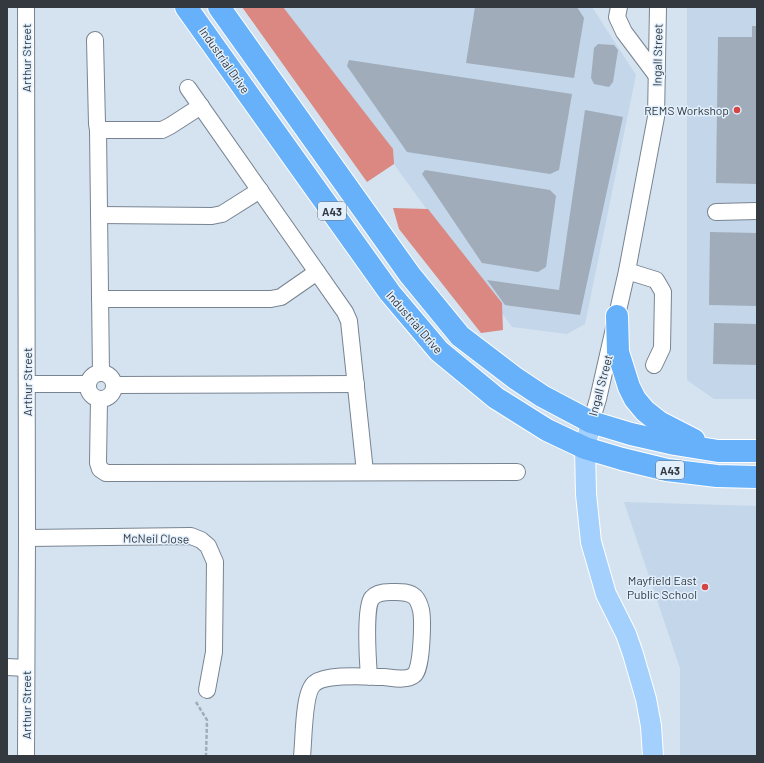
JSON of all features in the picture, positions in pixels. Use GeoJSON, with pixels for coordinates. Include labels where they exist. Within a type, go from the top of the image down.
{"type":"FeatureCollection","features":[{"type":"Feature","properties":{"kind":"highway","name":"Industrial Drive"},"geometry":{"type":"LineString","coordinates":[[186,7],[390,293],[439,351],[496,398],[546,430],[585,448],[667,470],[717,476],[757,477]]}},
{"type":"Feature","properties":{"kind":"highway","name":"Industrial Drive"},"geometry":{"type":"LineString","coordinates":[[219,7],[410,275],[460,336],[515,378],[542,396],[591,422],[668,443],[718,451],[757,451]]}},
{"type":"Feature","properties":{"kind":"highway"},"geometry":{"type":"LineString","coordinates":[[617,316],[618,352],[629,387],[635,399],[645,411],[659,422],[718,451]]}},
{"type":"Feature","properties":{"kind":"main road","name":"Ingall Street"},"geometry":{"type":"LineString","coordinates":[[591,422],[585,448],[586,494],[591,542],[606,594],[626,634],[636,662],[646,699],[651,726],[653,756]]}},
{"type":"Feature","properties":{"kind":"street","name":"Arthur Street"},"geometry":{"type":"LineString","coordinates":[[26,7],[26,756]]}},
{"type":"Feature","properties":{"kind":"street"},"geometry":{"type":"LineString","coordinates":[[619,7],[617,17],[624,32],[657,76]]}},
{"type":"Feature","properties":{"kind":"street","name":"Ingall Street"},"geometry":{"type":"LineString","coordinates":[[591,422],[598,399],[627,271],[656,118],[658,7]]}},
{"type":"Feature","properties":{"kind":"street"},"geometry":{"type":"LineString","coordinates":[[95,40],[98,130],[101,373]]}},
{"type":"Feature","properties":{"kind":"street"},"geometry":{"type":"LineString","coordinates":[[188,88],[345,312],[349,321],[366,472]]}},
{"type":"Feature","properties":{"kind":"street"},"geometry":{"type":"LineString","coordinates":[[98,130],[162,130],[201,106]]}},
{"type":"Feature","properties":{"kind":"street"},"geometry":{"type":"LineString","coordinates":[[99,216],[212,216],[222,214],[260,190]]}},
{"type":"Feature","properties":{"kind":"street"},"geometry":{"type":"LineString","coordinates":[[716,212],[757,211]]}},
{"type":"Feature","properties":{"kind":"street"},"geometry":{"type":"LineString","coordinates":[[627,271],[656,280],[663,292],[662,348],[654,365]]}},
{"type":"Feature","properties":{"kind":"street"},"geometry":{"type":"LineString","coordinates":[[100,299],[271,299],[281,297],[317,272]]}},
{"type":"Feature","properties":{"kind":"street"},"geometry":{"type":"LineString","coordinates":[[105,373],[111,378],[114,385],[109,395],[99,399],[89,392],[88,384],[91,377],[105,373]]}},
{"type":"Feature","properties":{"kind":"street"},"geometry":{"type":"LineString","coordinates":[[27,384],[88,384]]}},
{"type":"Feature","properties":{"kind":"street"},"geometry":{"type":"LineString","coordinates":[[114,385],[356,384]]}},
{"type":"Feature","properties":{"kind":"street"},"geometry":{"type":"LineString","coordinates":[[99,399],[98,462],[100,469],[106,472],[517,472]]}},
{"type":"Feature","properties":{"kind":"street","name":"McNeil Close"},"geometry":{"type":"LineString","coordinates":[[27,538],[192,536],[201,540],[208,546],[215,562],[214,652],[207,690]]}},
{"type":"Feature","properties":{"kind":"street"},"geometry":{"type":"LineString","coordinates":[[302,756],[306,699],[314,683],[321,679],[368,677],[409,678],[416,675],[419,669],[420,659],[421,612],[415,597],[410,594],[404,592],[381,593],[376,595],[369,603],[368,677]]}},
{"type":"Feature","properties":{"kind":"street"},"geometry":{"type":"LineString","coordinates":[[7,668],[26,668]]}},
{"type":"Feature","properties":{"kind":"path"},"geometry":{"type":"LineString","coordinates":[[206,756],[207,720],[196,702],[207,690]]}},
{"type":"Feature","properties":{"kind":"shaded area"},"geometry":{"type":"Polygon","coordinates":[[[242,7],[283,7],[393,149],[394,164],[367,182],[242,7]]]}},
{"type":"Feature","properties":{"kind":"shaded area"},"geometry":{"type":"Polygon","coordinates":[[[280,7],[592,7],[636,75],[585,324],[567,334],[512,327],[280,7]]]}},
{"type":"Feature","properties":{"kind":"shaded area"},"geometry":{"type":"Polygon","coordinates":[[[687,7],[757,7],[757,399],[714,399],[687,380],[687,7]]]}},
{"type":"Feature","properties":{"kind":"shaded area"},"geometry":{"type":"Polygon","coordinates":[[[393,208],[428,209],[502,303],[503,330],[481,333],[399,229],[393,208]]]}},
{"type":"Feature","properties":{"kind":"shaded area","name":"Mayfield East Public School"},"geometry":{"type":"Polygon","coordinates":[[[624,502],[757,506],[757,756],[680,756],[680,668],[624,502]]]}},
{"type":"Feature","properties":{"kind":"building"},"geometry":{"type":"Polygon","coordinates":[[[475,7],[577,7],[584,18],[574,78],[466,63],[475,7]]]}},
{"type":"Feature","properties":{"kind":"building","name":"REMS Workshop"},"geometry":{"type":"Polygon","coordinates":[[[752,26],[757,26],[757,184],[716,183],[718,37],[752,37],[752,26]]]}},
{"type":"Feature","properties":{"kind":"building"},"geometry":{"type":"Polygon","coordinates":[[[598,44],[614,45],[618,50],[613,82],[609,87],[594,84],[591,78],[594,48],[598,44]]]}},
{"type":"Feature","properties":{"kind":"building"},"geometry":{"type":"Polygon","coordinates":[[[349,60],[572,94],[559,170],[550,174],[407,152],[347,66],[349,60]]]}},
{"type":"Feature","properties":{"kind":"building"},"geometry":{"type":"Polygon","coordinates":[[[585,110],[623,117],[580,315],[505,305],[487,280],[559,290],[585,110]]]}},
{"type":"Feature","properties":{"kind":"building"},"geometry":{"type":"Polygon","coordinates":[[[425,170],[550,190],[556,196],[546,267],[538,272],[482,263],[422,174],[425,170]]]}},
{"type":"Feature","properties":{"kind":"building"},"geometry":{"type":"Polygon","coordinates":[[[710,232],[757,233],[757,306],[709,305],[710,232]]]}},
{"type":"Feature","properties":{"kind":"building"},"geometry":{"type":"Polygon","coordinates":[[[714,323],[757,324],[757,365],[713,364],[714,323]]]}},
{"type":"Feature","properties":{"kind":"place","name":"REMS Workshop"},"geometry":{"type":"Point","coordinates":[737,110]}},
{"type":"Feature","properties":{"kind":"place","name":"Mayfield East Public School"},"geometry":{"type":"Point","coordinates":[705,587]}}]}
